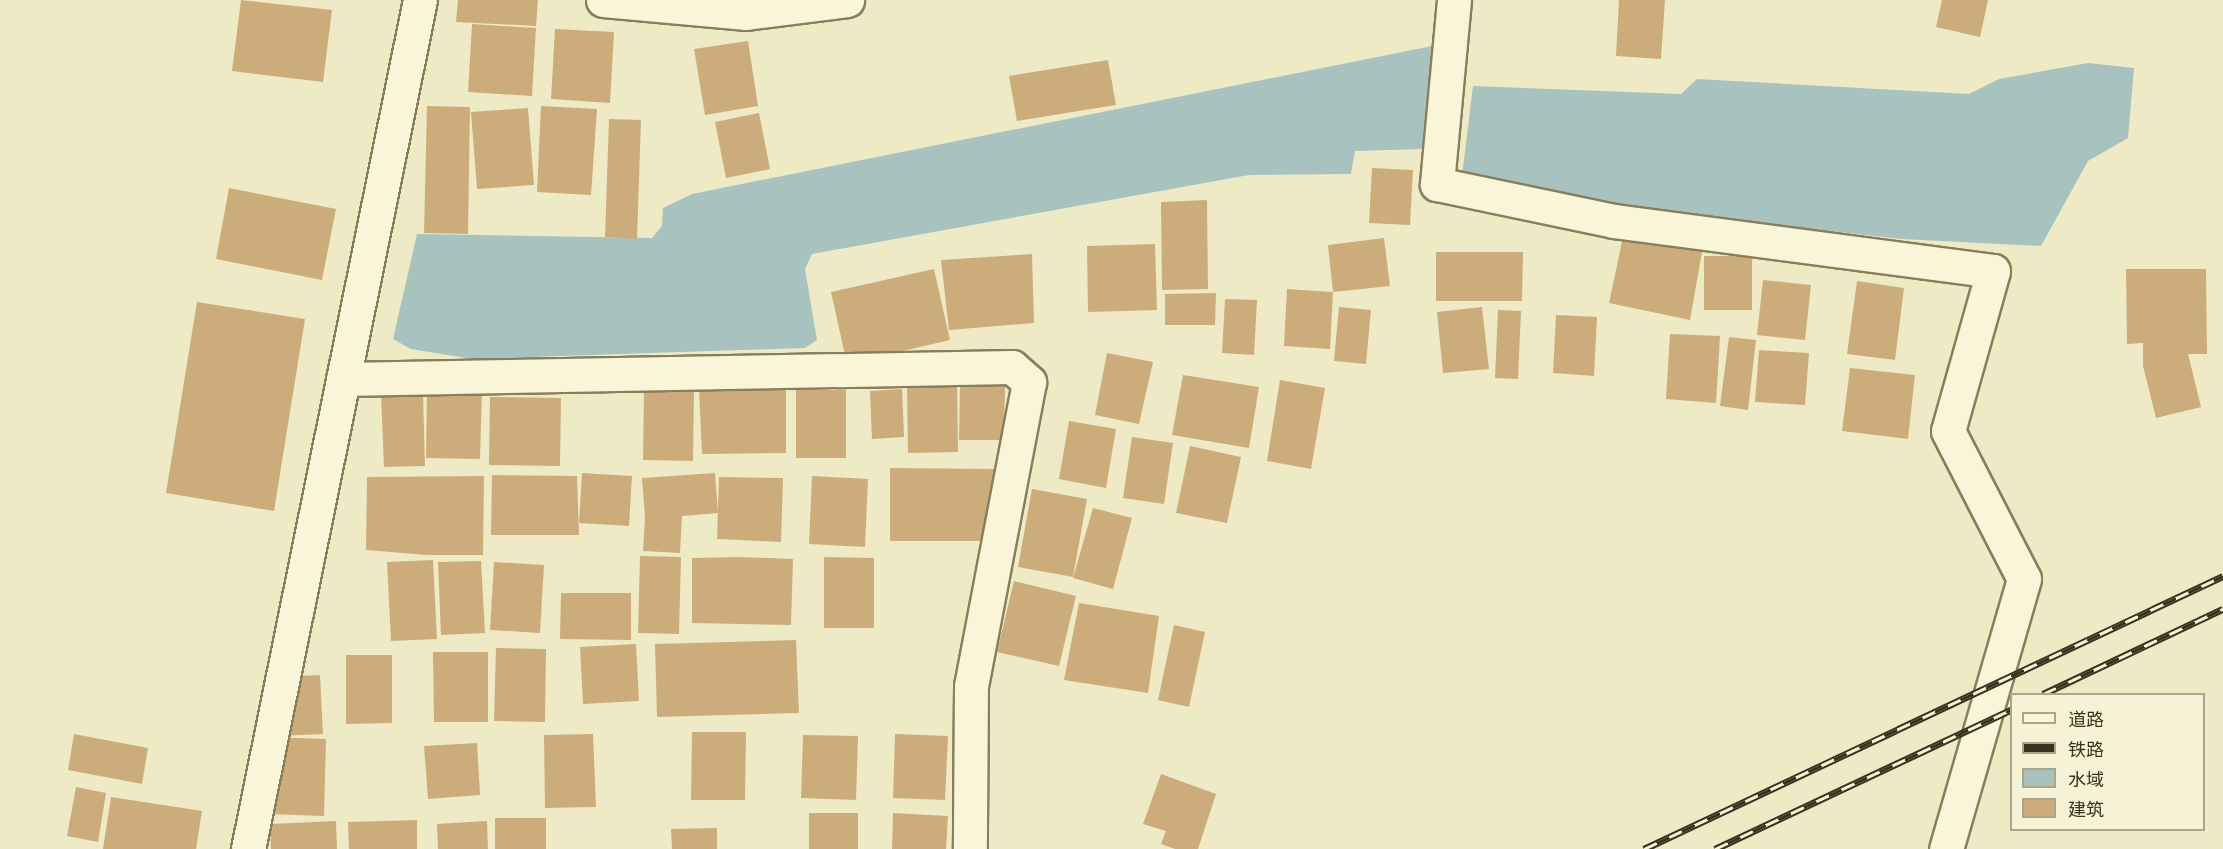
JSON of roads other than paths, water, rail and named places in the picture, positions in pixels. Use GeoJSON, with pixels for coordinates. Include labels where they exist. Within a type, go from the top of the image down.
{"type":"FeatureCollection","features":[{"type":"Feature","properties":{"kind":"street"},"geometry":{"type":"LineString","coordinates":[[248,849],[420,0]]}},
{"type":"Feature","properties":{"kind":"street"},"geometry":{"type":"LineString","coordinates":[[603,0],[746,13],[847,0]]}},
{"type":"Feature","properties":{"kind":"street"},"geometry":{"type":"LineString","coordinates":[[1454,0],[1437,184],[1614,221],[1993,271],[1948,431],[2024,579],[1946,849]]}},
{"type":"Feature","properties":{"kind":"street"},"geometry":{"type":"LineString","coordinates":[[343,379],[1012,367],[1029,382],[971,686],[970,849]]}},
{"type":"Feature","properties":{"kind":"water"},"geometry":{"type":"Polygon","coordinates":[[[1432,46],[1423,149],[1355,151],[1351,174],[1249,175],[812,254],[805,269],[817,340],[805,348],[472,359],[411,349],[393,339],[417,234],[652,238],[662,226],[663,208],[692,194],[1432,46]]]}},
{"type":"Feature","properties":{"kind":"water"},"geometry":{"type":"Polygon","coordinates":[[[2088,63],[2134,68],[2128,138],[2088,161],[2041,246],[1902,239],[1606,206],[1462,176],[1473,86],[1681,94],[1697,79],[1969,94],[1999,79],[2088,63]]]}},
{"type":"Feature","properties":{"kind":"railway"},"geometry":{"type":"LineString","coordinates":[[1644,849],[2223,576]]}},
{"type":"Feature","properties":{"kind":"railway"},"geometry":{"type":"LineString","coordinates":[[2045,693],[2223,609]]}},
{"type":"Feature","properties":{"kind":"railway"},"geometry":{"type":"LineString","coordinates":[[1715,849],[2010,710]]}}]}
